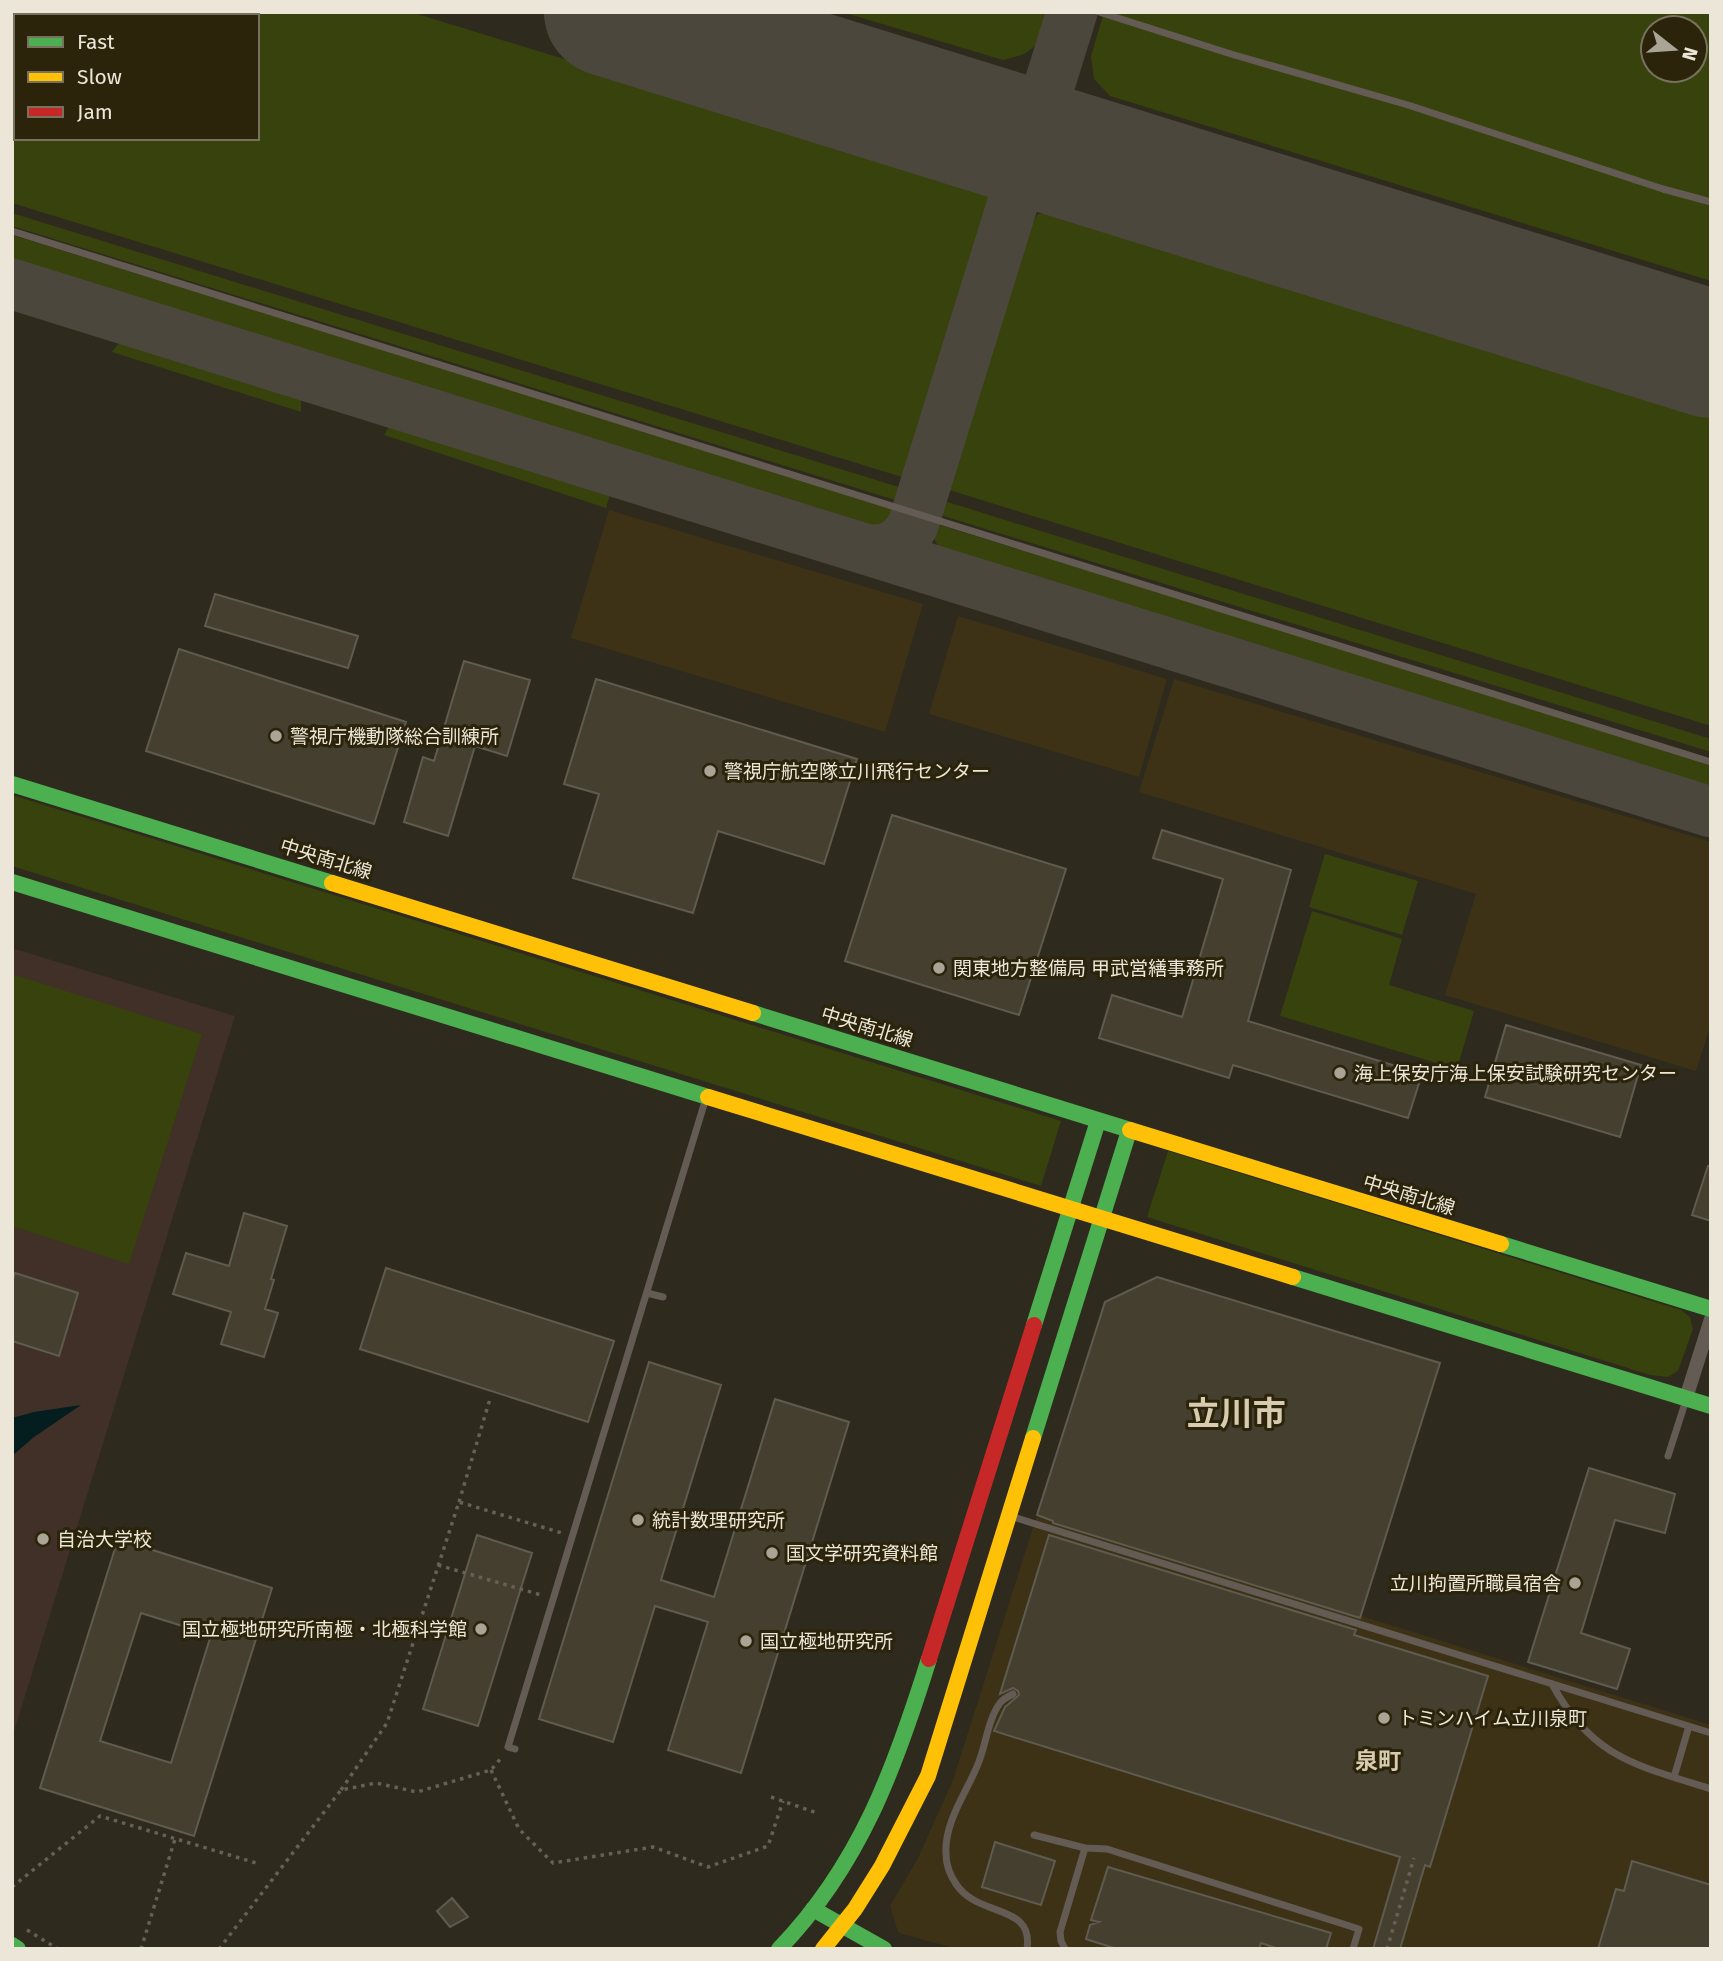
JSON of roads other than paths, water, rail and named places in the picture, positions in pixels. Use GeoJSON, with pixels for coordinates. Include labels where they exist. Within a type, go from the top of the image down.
{"type":"FeatureCollection","features":[{"type":"Feature","properties":{"kind":"main road","name":"中央南北線"},"geometry":{"type":"LineString","coordinates":[[12,784],[1711,1309]]}},
{"type":"Feature","properties":{"kind":"main road"},"geometry":{"type":"LineString","coordinates":[[12,882],[1532,1353],[1711,1406]]}},
{"type":"Feature","properties":{"kind":"main road"},"geometry":{"type":"LineString","coordinates":[[779,1949],[813,1909],[843,1867],[869,1822],[904,1743],[1098,1121]]}},
{"type":"Feature","properties":{"kind":"main road"},"geometry":{"type":"LineString","coordinates":[[823,1949],[843,1926],[896,1843],[928,1776],[1129,1130]]}},
{"type":"Feature","properties":{"kind":"main road"},"geometry":{"type":"LineString","coordinates":[[813,1909],[884,1949]]}},
{"type":"Feature","properties":{"kind":"main road"},"geometry":{"type":"LineString","coordinates":[[12,1945],[18,1949]]}},
{"type":"Feature","properties":{"kind":"street"},"geometry":{"type":"LineString","coordinates":[[1686,1398],[1711,1319]]}},
{"type":"Feature","properties":{"kind":"lane"},"geometry":{"type":"LineString","coordinates":[[1099,12],[1244,58],[1408,105],[1663,189],[1711,202]]}},
{"type":"Feature","properties":{"kind":"lane"},"geometry":{"type":"LineString","coordinates":[[12,231],[1711,762]]}},
{"type":"Feature","properties":{"kind":"lane"},"geometry":{"type":"LineString","coordinates":[[511,1748],[553,1599],[706,1097]]}},
{"type":"Feature","properties":{"kind":"lane"},"geometry":{"type":"LineString","coordinates":[[647,1293],[663,1297]]}},
{"type":"Feature","properties":{"kind":"lane"},"geometry":{"type":"LineString","coordinates":[[1668,1456],[1686,1398]]}},
{"type":"Feature","properties":{"kind":"lane"},"geometry":{"type":"LineString","coordinates":[[1010,1516],[1711,1733]]}},
{"type":"Feature","properties":{"kind":"lane"},"geometry":{"type":"LineString","coordinates":[[1552,1684],[1566,1710],[1605,1749],[1634,1765],[1711,1789]]}},
{"type":"Feature","properties":{"kind":"lane"},"geometry":{"type":"LineString","coordinates":[[1013,1694],[1000,1704],[978,1765],[948,1834],[945,1853],[948,1867],[965,1895],[976,1903],[1017,1917],[1025,1925],[1028,1935],[1027,1949]]}},
{"type":"Feature","properties":{"kind":"lane"},"geometry":{"type":"LineString","coordinates":[[1674,1777],[1689,1726]]}},
{"type":"Feature","properties":{"kind":"lane"},"geometry":{"type":"LineString","coordinates":[[1034,1835],[1085,1848],[1107,1849],[1359,1929],[1353,1949]]}},
{"type":"Feature","properties":{"kind":"lane"},"geometry":{"type":"LineString","coordinates":[[1065,1949],[1060,1932],[1085,1848]]}},
{"type":"Feature","properties":{"kind":"water"},"geometry":{"type":"Polygon","coordinates":[[[81,1405],[34,1437],[12,1456],[12,1418],[81,1405]]]}},
{"type":"Feature","properties":{"kind":"place","name":"警視庁機動隊総合訓練所"},"geometry":{"type":"Point","coordinates":[276,736]}},
{"type":"Feature","properties":{"kind":"place","name":"警視庁航空隊立川飛行センター"},"geometry":{"type":"Point","coordinates":[710,771]}},
{"type":"Feature","properties":{"kind":"place","name":"関東地方整備局 甲武営繕事務所"},"geometry":{"type":"Point","coordinates":[939,968]}},
{"type":"Feature","properties":{"kind":"place","name":"海上保安庁海上保安試験研究センター"},"geometry":{"type":"Point","coordinates":[1340,1073]}},
{"type":"Feature","properties":{"kind":"place","name":"統計数理研究所"},"geometry":{"type":"Point","coordinates":[638,1520]}},
{"type":"Feature","properties":{"kind":"place","name":"自治大学校"},"geometry":{"type":"Point","coordinates":[43,1539]}},
{"type":"Feature","properties":{"kind":"place","name":"国文学研究資料館"},"geometry":{"type":"Point","coordinates":[772,1553]}},
{"type":"Feature","properties":{"kind":"place","name":"立川拘置所職員宿舎"},"geometry":{"type":"Point","coordinates":[1575,1583]}},
{"type":"Feature","properties":{"kind":"place","name":"国立極地研究所南極・北極科学館"},"geometry":{"type":"Point","coordinates":[481,1629]}},
{"type":"Feature","properties":{"kind":"place","name":"国立極地研究所"},"geometry":{"type":"Point","coordinates":[746,1641]}},
{"type":"Feature","properties":{"kind":"place","name":"トミンハイム立川泉町"},"geometry":{"type":"Point","coordinates":[1384,1718]}},
{"type":"Feature","properties":{"kind":"district","name":"立川市"},"geometry":{"type":"Point","coordinates":[1236,1414]}},
{"type":"Feature","properties":{"kind":"district","name":"泉町"},"geometry":{"type":"Point","coordinates":[1378,1761]}}]}
